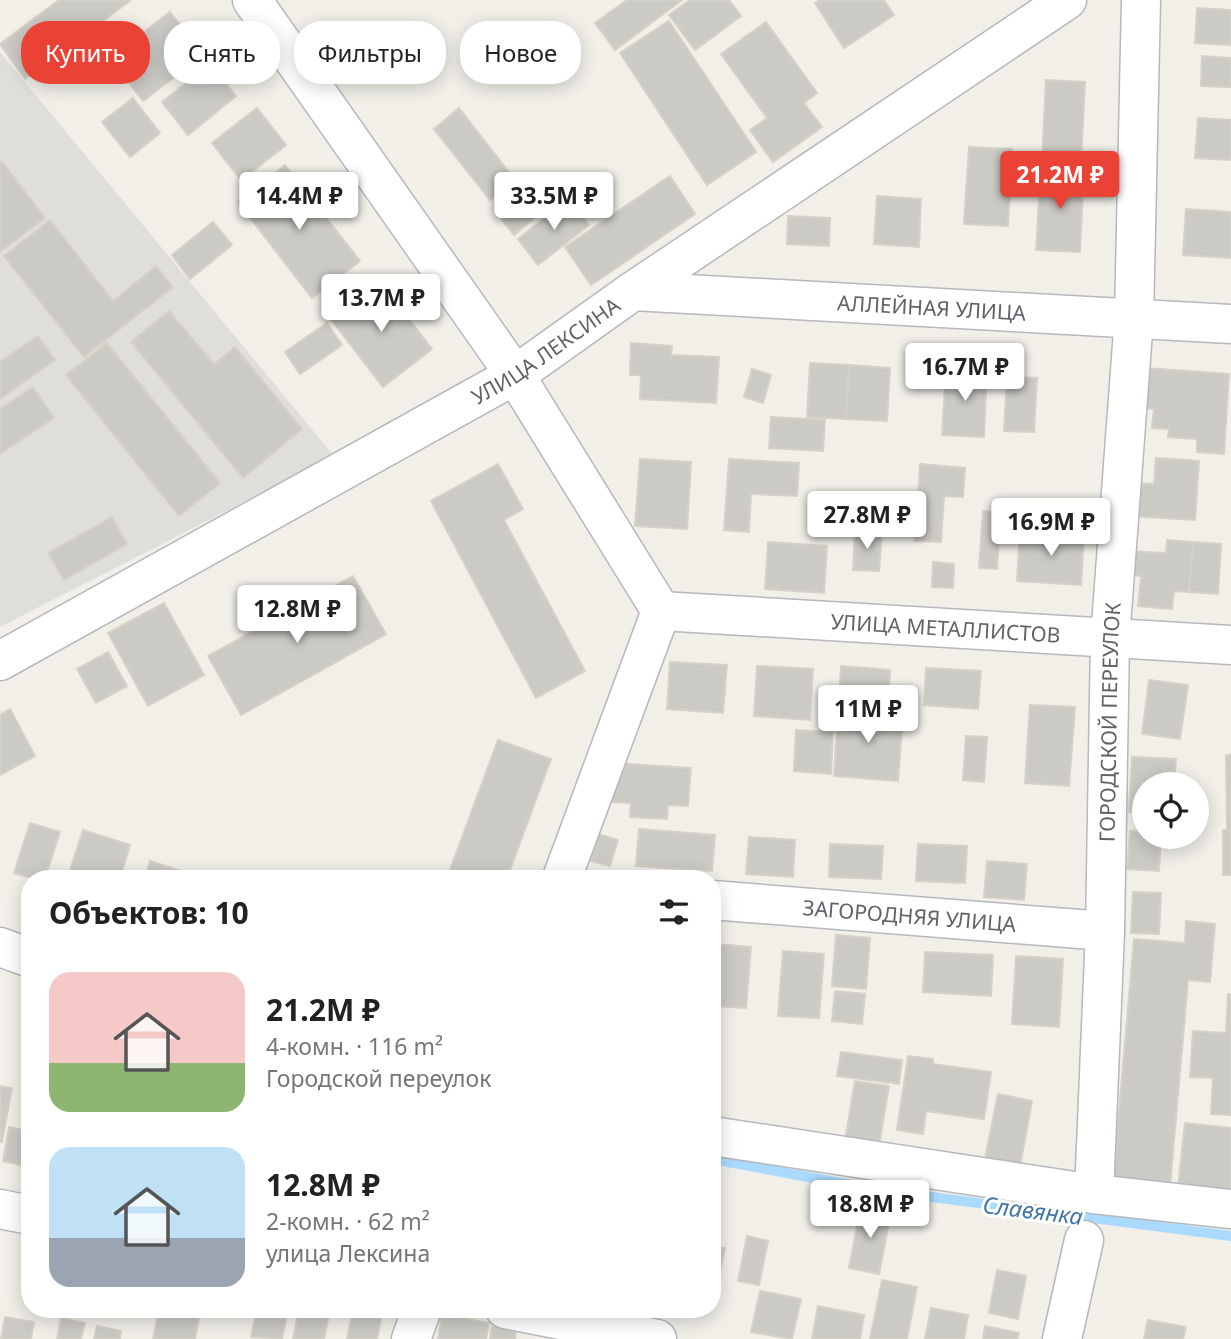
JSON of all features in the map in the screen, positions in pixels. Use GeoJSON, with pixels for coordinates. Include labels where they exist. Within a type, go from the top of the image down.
{"type":"FeatureCollection","features":[{"type":"Feature","properties":{"kind":"street"},"geometry":{"type":"LineString","coordinates":[[252,0],[515,375],[661,611],[568,870]]}},
{"type":"Feature","properties":{"kind":"street","name":"УЛИЦА ЛЕКСИНА"},"geometry":{"type":"LineString","coordinates":[[0,661],[515,375],[633,291],[1067,0]]}},
{"type":"Feature","properties":{"kind":"street","name":"ГОРОДСКОЙ ПЕРЕУЛОК"},"geometry":{"type":"LineString","coordinates":[[1094,1194],[1105,931],[1110,639],[1134,318],[1141,0]]}},
{"type":"Feature","properties":{"kind":"street","name":"АЛЛЕЙНАЯ УЛИЦА"},"geometry":{"type":"LineString","coordinates":[[633,291],[1231,324]]}},
{"type":"Feature","properties":{"kind":"street","name":"УЛИЦА МЕТАЛЛИСТОВ"},"geometry":{"type":"LineString","coordinates":[[661,611],[1231,645]]}},
{"type":"Feature","properties":{"kind":"street","name":"ЗАГОРОДНЯЯ УЛИЦА"},"geometry":{"type":"LineString","coordinates":[[721,901],[1105,931]]}},
{"type":"Feature","properties":{"kind":"street"},"geometry":{"type":"LineString","coordinates":[[0,947],[21,955]]}},
{"type":"Feature","properties":{"kind":"street"},"geometry":{"type":"LineString","coordinates":[[721,1137],[1094,1194],[1231,1209]]}},
{"type":"Feature","properties":{"kind":"street"},"geometry":{"type":"LineString","coordinates":[[0,1209],[21,1213]]}},
{"type":"Feature","properties":{"kind":"street"},"geometry":{"type":"LineString","coordinates":[[1062,1339],[1084,1240]]}},
{"type":"Feature","properties":{"kind":"street"},"geometry":{"type":"LineString","coordinates":[[411,1339],[419,1318]]}},
{"type":"Feature","properties":{"kind":"street"},"geometry":{"type":"LineString","coordinates":[[551,1318],[657,1339]]}},
{"type":"Feature","properties":{"kind":"shaded area"},"geometry":{"type":"Polygon","coordinates":[[[0,52],[21,77],[21,84],[26,84],[334,456],[0,627],[0,52]]]}},
{"type":"Feature","properties":{"kind":"building"},"geometry":{"type":"Polygon","coordinates":[[[59,0],[131,0],[103,21],[31,21],[59,0]]]}},
{"type":"Feature","properties":{"kind":"building"},"geometry":{"type":"Polygon","coordinates":[[[627,0],[682,0],[615,50],[595,23],[627,0]]]}},
{"type":"Feature","properties":{"kind":"building"},"geometry":{"type":"Polygon","coordinates":[[[690,0],[729,0],[741,16],[695,50],[669,15],[690,0]]]}},
{"type":"Feature","properties":{"kind":"building"},"geometry":{"type":"Polygon","coordinates":[[[820,0],[884,0],[894,15],[844,48],[815,3],[820,0]]]}},
{"type":"Feature","properties":{"kind":"building"},"geometry":{"type":"Polygon","coordinates":[[[1197,8],[1231,10],[1231,45],[1195,43],[1197,8]]]}},
{"type":"Feature","properties":{"kind":"building"},"geometry":{"type":"Polygon","coordinates":[[[170,12],[177,21],[164,21],[165,84],[143,101],[130,84],[150,84],[150,27],[170,12]]]}},
{"type":"Feature","properties":{"kind":"building"},"geometry":{"type":"Polygon","coordinates":[[[669,21],[756,152],[707,185],[620,53],[669,21]]]}},
{"type":"Feature","properties":{"kind":"building"},"geometry":{"type":"Polygon","coordinates":[[[766,22],[817,93],[804,103],[822,127],[773,162],[750,130],[767,118],[721,54],[766,22]]]}},
{"type":"Feature","properties":{"kind":"building"},"geometry":{"type":"Polygon","coordinates":[[[21,28],[21,73],[0,44],[21,28]]]}},
{"type":"Feature","properties":{"kind":"building"},"geometry":{"type":"Polygon","coordinates":[[[1202,56],[1231,58],[1231,87],[1201,86],[1202,56]]]}},
{"type":"Feature","properties":{"kind":"building"},"geometry":{"type":"Polygon","coordinates":[[[1046,80],[1085,82],[1081,162],[1042,160],[1046,80]]]}},
{"type":"Feature","properties":{"kind":"building"},"geometry":{"type":"Polygon","coordinates":[[[185,84],[227,84],[236,96],[188,135],[162,102],[185,84]]]}},
{"type":"Feature","properties":{"kind":"building"},"geometry":{"type":"Polygon","coordinates":[[[133,98],[160,133],[130,157],[102,122],[133,98]]]}},
{"type":"Feature","properties":{"kind":"building"},"geometry":{"type":"Polygon","coordinates":[[[257,108],[286,145],[241,180],[212,143],[257,108]]]}},
{"type":"Feature","properties":{"kind":"building"},"geometry":{"type":"Polygon","coordinates":[[[459,108],[515,180],[490,200],[434,129],[459,108]]]}},
{"type":"Feature","properties":{"kind":"building"},"geometry":{"type":"Polygon","coordinates":[[[1198,118],[1231,120],[1231,160],[1195,158],[1198,118]]]}},
{"type":"Feature","properties":{"kind":"building"},"geometry":{"type":"Polygon","coordinates":[[[969,147],[1012,149],[1008,226],[964,224],[969,147]]]}},
{"type":"Feature","properties":{"kind":"building"},"geometry":{"type":"Polygon","coordinates":[[[0,159],[45,218],[0,252],[0,159]]]}},
{"type":"Feature","properties":{"kind":"building"},"geometry":{"type":"Polygon","coordinates":[[[285,165],[360,261],[312,298],[238,202],[285,165]]]}},
{"type":"Feature","properties":{"kind":"building"},"geometry":{"type":"Polygon","coordinates":[[[1041,169],[1084,171],[1080,252],[1036,250],[1041,169]]]}},
{"type":"Feature","properties":{"kind":"building"},"geometry":{"type":"Polygon","coordinates":[[[670,176],[695,214],[591,285],[565,247],[670,176]]]}},
{"type":"Feature","properties":{"kind":"building"},"geometry":{"type":"Polygon","coordinates":[[[877,196],[921,199],[919,247],[874,244],[877,196]]]}},
{"type":"Feature","properties":{"kind":"building"},"geometry":{"type":"Polygon","coordinates":[[[569,199],[589,225],[538,265],[518,239],[569,199]]]}},
{"type":"Feature","properties":{"kind":"building"},"geometry":{"type":"Polygon","coordinates":[[[525,202],[536,216],[514,235],[502,220],[525,202]]]}},
{"type":"Feature","properties":{"kind":"building"},"geometry":{"type":"Polygon","coordinates":[[[1186,209],[1231,212],[1231,258],[1183,255],[1186,209]]]}},
{"type":"Feature","properties":{"kind":"building"},"geometry":{"type":"Polygon","coordinates":[[[788,216],[830,218],[829,246],[787,244],[788,216]]]}},
{"type":"Feature","properties":{"kind":"building"},"geometry":{"type":"Polygon","coordinates":[[[50,220],[113,301],[156,266],[173,287],[84,357],[4,256],[50,220]]]}},
{"type":"Feature","properties":{"kind":"building"},"geometry":{"type":"Polygon","coordinates":[[[213,222],[232,245],[190,279],[172,255],[213,222]]]}},
{"type":"Feature","properties":{"kind":"building"},"geometry":{"type":"Polygon","coordinates":[[[379,280],[432,349],[383,387],[330,318],[379,280]]]}},
{"type":"Feature","properties":{"kind":"building"},"geometry":{"type":"Polygon","coordinates":[[[169,311],[214,364],[235,347],[302,429],[243,478],[131,342],[169,311]]]}},
{"type":"Feature","properties":{"kind":"building"},"geometry":{"type":"Polygon","coordinates":[[[327,323],[342,345],[300,374],[285,352],[327,323]]]}},
{"type":"Feature","properties":{"kind":"building"},"geometry":{"type":"Polygon","coordinates":[[[38,336],[55,360],[0,399],[0,362],[38,336]]]}},
{"type":"Feature","properties":{"kind":"building"},"geometry":{"type":"Polygon","coordinates":[[[107,343],[220,483],[179,516],[66,375],[107,343]]]}},
{"type":"Feature","properties":{"kind":"building"},"geometry":{"type":"Polygon","coordinates":[[[631,343],[672,346],[671,355],[719,357],[716,403],[640,399],[641,375],[630,375],[631,343]]]}},
{"type":"Feature","properties":{"kind":"building"},"geometry":{"type":"Polygon","coordinates":[[[810,363],[849,365],[846,419],[807,417],[810,363]]]}},
{"type":"Feature","properties":{"kind":"building"},"geometry":{"type":"Polygon","coordinates":[[[849,365],[890,368],[887,421],[846,419],[849,365]]]}},
{"type":"Feature","properties":{"kind":"building"},"geometry":{"type":"Polygon","coordinates":[[[1145,368],[1229,374],[1224,454],[1197,452],[1197,439],[1168,437],[1169,429],[1152,428],[1154,409],[1143,408],[1145,368]]]}},
{"type":"Feature","properties":{"kind":"building"},"geometry":{"type":"Polygon","coordinates":[[[752,369],[771,375],[763,403],[744,397],[752,369]]]}},
{"type":"Feature","properties":{"kind":"building"},"geometry":{"type":"Polygon","coordinates":[[[946,369],[987,372],[984,437],[942,435],[946,369]]]}},
{"type":"Feature","properties":{"kind":"building"},"geometry":{"type":"Polygon","coordinates":[[[1007,377],[1037,378],[1034,432],[1004,431],[1007,377]]]}},
{"type":"Feature","properties":{"kind":"building"},"geometry":{"type":"Polygon","coordinates":[[[33,387],[54,418],[0,454],[0,409],[33,387]]]}},
{"type":"Feature","properties":{"kind":"building"},"geometry":{"type":"Polygon","coordinates":[[[771,417],[825,420],[823,451],[769,448],[771,417]]]}},
{"type":"Feature","properties":{"kind":"building"},"geometry":{"type":"Polygon","coordinates":[[[1156,458],[1199,461],[1195,520],[1129,516],[1131,483],[1154,484],[1156,458]]]}},
{"type":"Feature","properties":{"kind":"building"},"geometry":{"type":"Polygon","coordinates":[[[640,459],[691,462],[687,529],[635,526],[640,459]]]}},
{"type":"Feature","properties":{"kind":"building"},"geometry":{"type":"Polygon","coordinates":[[[729,459],[799,463],[797,496],[751,494],[749,532],[724,530],[729,459]]]}},
{"type":"Feature","properties":{"kind":"building"},"geometry":{"type":"Polygon","coordinates":[[[498,464],[523,509],[504,520],[585,671],[536,698],[431,501],[498,464]]]}},
{"type":"Feature","properties":{"kind":"building"},"geometry":{"type":"Polygon","coordinates":[[[920,464],[965,468],[963,497],[944,496],[941,542],[915,541],[920,464]]]}},
{"type":"Feature","properties":{"kind":"building"},"geometry":{"type":"Polygon","coordinates":[[[983,511],[1001,512],[997,569],[979,568],[983,511]]]}},
{"type":"Feature","properties":{"kind":"building"},"geometry":{"type":"Polygon","coordinates":[[[112,517],[127,544],[64,580],[48,553],[112,517]]]}},
{"type":"Feature","properties":{"kind":"building"},"geometry":{"type":"Polygon","coordinates":[[[855,530],[882,532],[879,571],[853,570],[855,530]]]}},
{"type":"Feature","properties":{"kind":"building"},"geometry":{"type":"Polygon","coordinates":[[[1020,532],[1084,535],[1081,585],[1017,581],[1020,532]]]}},
{"type":"Feature","properties":{"kind":"building"},"geometry":{"type":"Polygon","coordinates":[[[1167,540],[1193,542],[1189,592],[1174,591],[1172,609],[1138,606],[1141,576],[1124,574],[1126,551],[1166,553],[1167,540]]]}},
{"type":"Feature","properties":{"kind":"building"},"geometry":{"type":"Polygon","coordinates":[[[768,542],[827,546],[824,593],[765,589],[768,542]]]}},
{"type":"Feature","properties":{"kind":"building"},"geometry":{"type":"Polygon","coordinates":[[[1193,542],[1221,544],[1218,594],[1189,592],[1193,542]]]}},
{"type":"Feature","properties":{"kind":"building"},"geometry":{"type":"Polygon","coordinates":[[[933,562],[954,564],[953,588],[932,587],[933,562]]]}},
{"type":"Feature","properties":{"kind":"building"},"geometry":{"type":"Polygon","coordinates":[[[353,576],[386,634],[241,715],[208,656],[353,576]]]}},
{"type":"Feature","properties":{"kind":"building"},"geometry":{"type":"Polygon","coordinates":[[[164,603],[204,675],[148,706],[108,633],[164,603]]]}},
{"type":"Feature","properties":{"kind":"building"},"geometry":{"type":"Polygon","coordinates":[[[108,652],[127,686],[96,703],[77,669],[108,652]]]}},
{"type":"Feature","properties":{"kind":"building"},"geometry":{"type":"Polygon","coordinates":[[[670,662],[727,665],[723,713],[667,709],[670,662]]]}},
{"type":"Feature","properties":{"kind":"building"},"geometry":{"type":"Polygon","coordinates":[[[757,666],[813,669],[810,720],[754,716],[757,666]]]}},
{"type":"Feature","properties":{"kind":"building"},"geometry":{"type":"Polygon","coordinates":[[[841,666],[890,670],[888,705],[839,703],[841,666]]]}},
{"type":"Feature","properties":{"kind":"building"},"geometry":{"type":"Polygon","coordinates":[[[926,668],[981,671],[978,709],[924,705],[926,668]]]}},
{"type":"Feature","properties":{"kind":"building"},"geometry":{"type":"Polygon","coordinates":[[[1149,680],[1188,685],[1180,739],[1142,734],[1149,680]]]}},
{"type":"Feature","properties":{"kind":"building"},"geometry":{"type":"Polygon","coordinates":[[[1030,705],[1075,707],[1069,786],[1025,783],[1030,705]]]}},
{"type":"Feature","properties":{"kind":"building"},"geometry":{"type":"Polygon","coordinates":[[[10,709],[35,756],[0,775],[0,715],[10,709]]]}},
{"type":"Feature","properties":{"kind":"building"},"geometry":{"type":"Polygon","coordinates":[[[838,709],[903,713],[898,781],[834,776],[838,709]]]}},
{"type":"Feature","properties":{"kind":"building"},"geometry":{"type":"Polygon","coordinates":[[[796,730],[833,732],[831,774],[794,771],[796,730]]]}},
{"type":"Feature","properties":{"kind":"building"},"geometry":{"type":"Polygon","coordinates":[[[966,736],[987,737],[984,782],[963,780],[966,736]]]}},
{"type":"Feature","properties":{"kind":"building"},"geometry":{"type":"Polygon","coordinates":[[[498,740],[551,759],[510,870],[450,870],[498,740]]]}},
{"type":"Feature","properties":{"kind":"building"},"geometry":{"type":"Polygon","coordinates":[[[1226,755],[1231,755],[1231,875],[1223,875],[1223,830],[1227,830],[1226,755]]]}},
{"type":"Feature","properties":{"kind":"building"},"geometry":{"type":"Polygon","coordinates":[[[1132,757],[1176,759],[1175,772],[1132,772],[1132,812],[1129,812],[1132,757]]]}},
{"type":"Feature","properties":{"kind":"building"},"geometry":{"type":"Polygon","coordinates":[[[613,763],[691,768],[688,806],[668,805],[667,819],[630,817],[631,803],[611,802],[613,763]]]}},
{"type":"Feature","properties":{"kind":"building"},"geometry":{"type":"Polygon","coordinates":[[[30,823],[60,832],[48,870],[21,870],[21,875],[14,873],[30,823]]]}},
{"type":"Feature","properties":{"kind":"building"},"geometry":{"type":"Polygon","coordinates":[[[639,829],[715,835],[712,870],[636,866],[639,829]]]}},
{"type":"Feature","properties":{"kind":"building"},"geometry":{"type":"Polygon","coordinates":[[[83,830],[130,845],[122,870],[70,870],[83,830]]]}},
{"type":"Feature","properties":{"kind":"building"},"geometry":{"type":"Polygon","coordinates":[[[1130,831],[1132,849],[1160,849],[1159,871],[1127,869],[1130,831]]]}},
{"type":"Feature","properties":{"kind":"building"},"geometry":{"type":"Polygon","coordinates":[[[598,834],[618,840],[610,866],[591,861],[598,834]]]}},
{"type":"Feature","properties":{"kind":"building"},"geometry":{"type":"Polygon","coordinates":[[[749,837],[795,840],[793,877],[746,874],[749,837]]]}},
{"type":"Feature","properties":{"kind":"building"},"geometry":{"type":"Polygon","coordinates":[[[830,844],[883,846],[881,879],[829,877],[830,844]]]}},
{"type":"Feature","properties":{"kind":"building"},"geometry":{"type":"Polygon","coordinates":[[[918,844],[967,846],[965,883],[916,881],[918,844]]]}},
{"type":"Feature","properties":{"kind":"building"},"geometry":{"type":"Polygon","coordinates":[[[150,861],[178,870],[147,870],[150,861]]]}},
{"type":"Feature","properties":{"kind":"building"},"geometry":{"type":"Polygon","coordinates":[[[987,861],[1027,864],[1024,900],[984,897],[987,861]]]}},
{"type":"Feature","properties":{"kind":"building"},"geometry":{"type":"Polygon","coordinates":[[[1133,892],[1161,893],[1159,934],[1131,933],[1133,892]]]}},
{"type":"Feature","properties":{"kind":"building"},"geometry":{"type":"Polygon","coordinates":[[[1186,921],[1215,924],[1210,982],[1188,980],[1169,1198],[1112,1193],[1134,939],[1185,943],[1186,921]]]}},
{"type":"Feature","properties":{"kind":"building"},"geometry":{"type":"Polygon","coordinates":[[[836,935],[870,938],[866,989],[832,986],[836,935]]]}},
{"type":"Feature","properties":{"kind":"building"},"geometry":{"type":"Polygon","coordinates":[[[721,945],[751,947],[746,1008],[721,1007],[721,945]]]}},
{"type":"Feature","properties":{"kind":"building"},"geometry":{"type":"Polygon","coordinates":[[[783,951],[824,954],[819,1018],[778,1016],[783,951]]]}},
{"type":"Feature","properties":{"kind":"building"},"geometry":{"type":"Polygon","coordinates":[[[925,952],[993,955],[991,996],[923,992],[925,952]]]}},
{"type":"Feature","properties":{"kind":"building"},"geometry":{"type":"Polygon","coordinates":[[[1016,956],[1063,959],[1059,1027],[1012,1024],[1016,956]]]}},
{"type":"Feature","properties":{"kind":"building"},"geometry":{"type":"Polygon","coordinates":[[[835,991],[865,994],[862,1024],[832,1021],[835,991]]]}},
{"type":"Feature","properties":{"kind":"building"},"geometry":{"type":"Polygon","coordinates":[[[1228,994],[1231,994],[1231,1115],[1211,1114],[1213,1078],[1190,1077],[1193,1031],[1226,1033],[1228,994]]]}},
{"type":"Feature","properties":{"kind":"building"},"geometry":{"type":"Polygon","coordinates":[[[841,1052],[902,1060],[899,1084],[837,1076],[841,1052]]]}},
{"type":"Feature","properties":{"kind":"building"},"geometry":{"type":"Polygon","coordinates":[[[908,1056],[933,1059],[933,1064],[991,1072],[984,1119],[926,1111],[923,1134],[897,1130],[908,1056]]]}},
{"type":"Feature","properties":{"kind":"building"},"geometry":{"type":"Polygon","coordinates":[[[855,1081],[889,1086],[878,1152],[844,1147],[855,1081]]]}},
{"type":"Feature","properties":{"kind":"building"},"geometry":{"type":"Polygon","coordinates":[[[0,1086],[12,1088],[2,1142],[0,1142],[0,1086]]]}},
{"type":"Feature","properties":{"kind":"building"},"geometry":{"type":"Polygon","coordinates":[[[998,1094],[1032,1101],[1020,1166],[985,1159],[998,1094]]]}},
{"type":"Feature","properties":{"kind":"building"},"geometry":{"type":"Polygon","coordinates":[[[1185,1123],[1231,1128],[1231,1192],[1178,1186],[1185,1123]]]}},
{"type":"Feature","properties":{"kind":"building"},"geometry":{"type":"Polygon","coordinates":[[[9,1127],[21,1129],[21,1165],[3,1161],[9,1127]]]}},
{"type":"Feature","properties":{"kind":"building"},"geometry":{"type":"Polygon","coordinates":[[[861,1206],[891,1212],[879,1274],[849,1268],[861,1206]]]}},
{"type":"Feature","properties":{"kind":"building"},"geometry":{"type":"Polygon","coordinates":[[[747,1236],[768,1241],[759,1285],[738,1281],[747,1236]]]}},
{"type":"Feature","properties":{"kind":"building"},"geometry":{"type":"Polygon","coordinates":[[[721,1247],[725,1248],[721,1267],[721,1247]]]}},
{"type":"Feature","properties":{"kind":"building"},"geometry":{"type":"Polygon","coordinates":[[[997,1270],[1026,1276],[1018,1319],[989,1313],[997,1270]]]}},
{"type":"Feature","properties":{"kind":"building"},"geometry":{"type":"Polygon","coordinates":[[[882,1280],[917,1287],[907,1339],[870,1339],[882,1280]]]}},
{"type":"Feature","properties":{"kind":"building"},"geometry":{"type":"Polygon","coordinates":[[[760,1291],[801,1299],[792,1339],[751,1332],[760,1291]]]}},
{"type":"Feature","properties":{"kind":"building"},"geometry":{"type":"Polygon","coordinates":[[[818,1306],[864,1315],[860,1339],[812,1339],[818,1306]]]}},
{"type":"Feature","properties":{"kind":"building"},"geometry":{"type":"Polygon","coordinates":[[[931,1308],[968,1315],[964,1339],[925,1339],[931,1308]]]}},
{"type":"Feature","properties":{"kind":"building"},"geometry":{"type":"Polygon","coordinates":[[[5,1317],[34,1322],[31,1339],[1,1339],[5,1317]]]}},
{"type":"Feature","properties":{"kind":"building"},"geometry":{"type":"Polygon","coordinates":[[[61,1318],[85,1323],[81,1339],[57,1339],[61,1318]]]}},
{"type":"Feature","properties":{"kind":"building"},"geometry":{"type":"Polygon","coordinates":[[[157,1318],[199,1318],[195,1339],[153,1339],[157,1318]]]}},
{"type":"Feature","properties":{"kind":"building"},"geometry":{"type":"Polygon","coordinates":[[[255,1318],[286,1318],[282,1339],[251,1337],[255,1318]]]}},
{"type":"Feature","properties":{"kind":"building"},"geometry":{"type":"Polygon","coordinates":[[[297,1318],[328,1318],[324,1339],[293,1339],[297,1318]]]}},
{"type":"Feature","properties":{"kind":"building"},"geometry":{"type":"Polygon","coordinates":[[[351,1318],[381,1318],[377,1339],[347,1339],[351,1318]]]}},
{"type":"Feature","properties":{"kind":"building"},"geometry":{"type":"Polygon","coordinates":[[[441,1318],[463,1318],[489,1323],[486,1339],[438,1339],[441,1318]]]}},
{"type":"Feature","properties":{"kind":"building"},"geometry":{"type":"Polygon","coordinates":[[[1148,1320],[1186,1327],[1183,1339],[1144,1339],[1148,1320]]]}},
{"type":"Feature","properties":{"kind":"building"},"geometry":{"type":"Polygon","coordinates":[[[97,1326],[121,1331],[120,1339],[94,1339],[97,1326]]]}},
{"type":"Feature","properties":{"kind":"building"},"geometry":{"type":"Polygon","coordinates":[[[985,1326],[1019,1333],[1017,1339],[983,1339],[985,1326]]]}},
{"type":"Feature","properties":{"kind":"building"},"geometry":{"type":"Polygon","coordinates":[[[492,1327],[516,1332],[515,1339],[490,1339],[492,1327]]]}},
{"type":"Feature","properties":{"kind":"waterway","name":"Славянка"},"geometry":{"type":"LineString","coordinates":[[721,1161],[878,1190],[1231,1236]]}}]}
